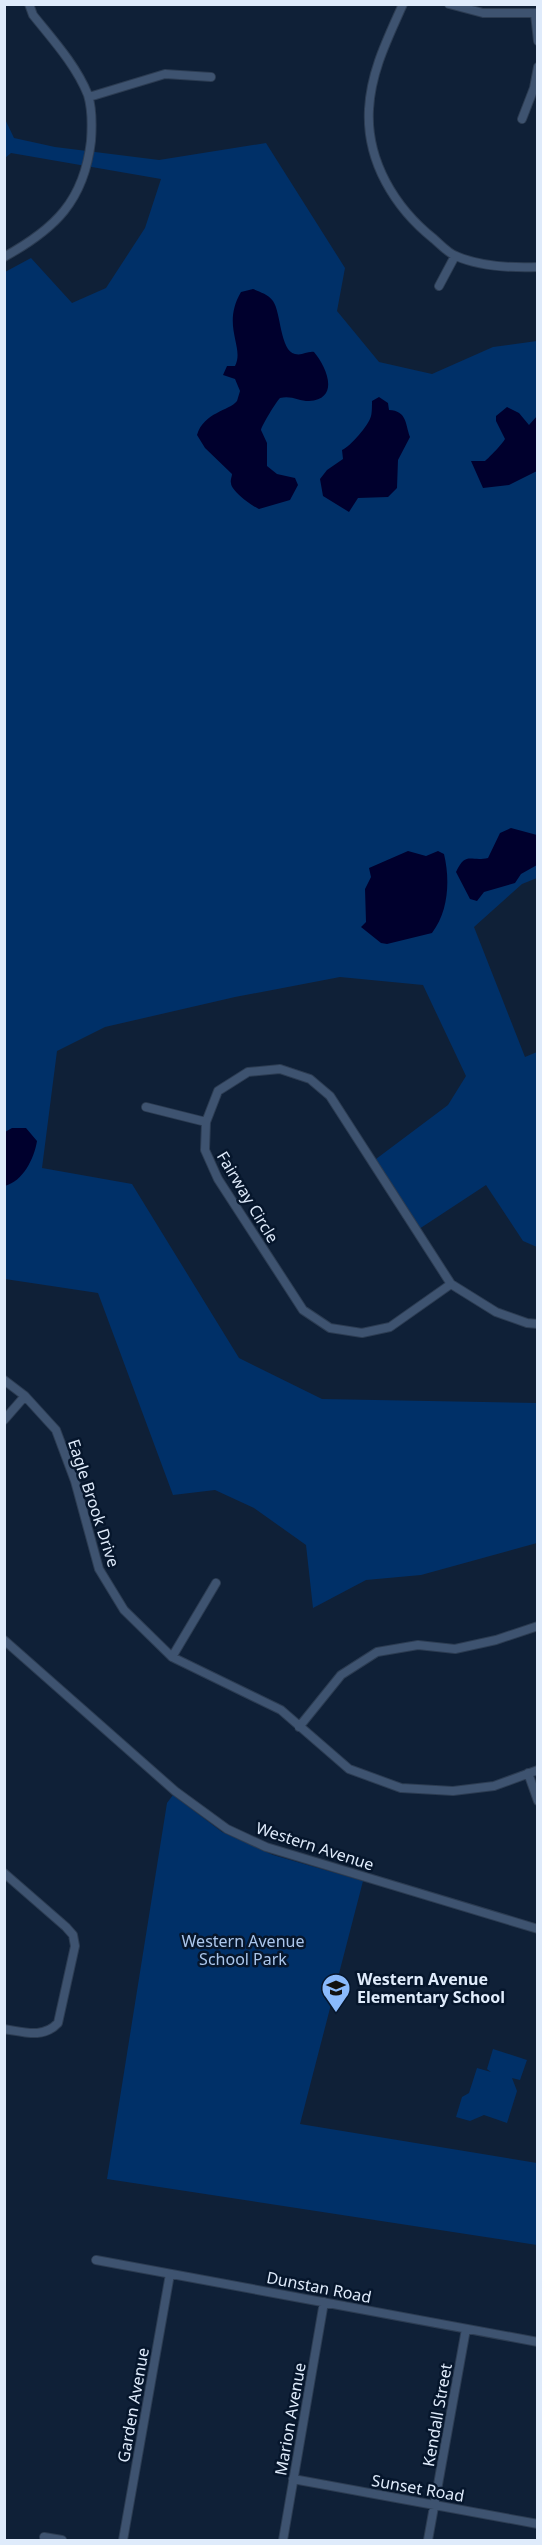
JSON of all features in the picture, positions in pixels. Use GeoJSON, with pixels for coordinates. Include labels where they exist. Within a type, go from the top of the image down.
{"type":"FeatureCollection","features":[{"type":"Feature","properties":{"kind":"street"},"geometry":{"type":"LineString","coordinates":[[4,257],[50,228],[73,201],[88,161],[92,131],[89,97],[76,72],[33,15],[29,4]]}},
{"type":"Feature","properties":{"kind":"street"},"geometry":{"type":"LineString","coordinates":[[403,4],[376,68],[369,110],[373,150],[389,190],[412,221],[454,256],[496,266],[537,267]]}},
{"type":"Feature","properties":{"kind":"street"},"geometry":{"type":"LineString","coordinates":[[449,4],[483,13],[536,14],[537,41]]}},
{"type":"Feature","properties":{"kind":"street"},"geometry":{"type":"LineString","coordinates":[[522,119],[534,88],[537,67]]}},
{"type":"Feature","properties":{"kind":"street"},"geometry":{"type":"LineString","coordinates":[[89,97],[165,74],[211,77]]}},
{"type":"Feature","properties":{"kind":"street"},"geometry":{"type":"LineString","coordinates":[[440,286],[454,256]]}},
{"type":"Feature","properties":{"kind":"street","name":"Fairway Circle"},"geometry":{"type":"LineString","coordinates":[[451,1284],[390,1327],[362,1333],[330,1328],[303,1310],[218,1179],[205,1150],[206,1122],[218,1091],[248,1072],[280,1069],[310,1079],[330,1096],[451,1284],[496,1312],[527,1323],[537,1324]]}},
{"type":"Feature","properties":{"kind":"street"},"geometry":{"type":"LineString","coordinates":[[146,1107],[206,1122]]}},
{"type":"Feature","properties":{"kind":"street","name":"Eagle Brook Drive"},"geometry":{"type":"LineString","coordinates":[[4,1380],[25,1396],[56,1431],[75,1481],[99,1569],[109,1588],[141,1630],[172,1657],[281,1710],[349,1769],[401,1788],[453,1791],[494,1785],[537,1770]]}},
{"type":"Feature","properties":{"kind":"street"},"geometry":{"type":"LineString","coordinates":[[4,1420],[25,1396]]}},
{"type":"Feature","properties":{"kind":"street"},"geometry":{"type":"LineString","coordinates":[[172,1657],[216,1583]]}},
{"type":"Feature","properties":{"kind":"street"},"geometry":{"type":"LineString","coordinates":[[299,1727],[341,1675],[377,1652],[418,1645],[455,1649],[496,1640],[537,1626]]}},
{"type":"Feature","properties":{"kind":"street","name":"Western Avenue"},"geometry":{"type":"LineString","coordinates":[[4,1640],[175,1791],[227,1829],[266,1847],[537,1929]]}},
{"type":"Feature","properties":{"kind":"street"},"geometry":{"type":"LineString","coordinates":[[528,1773],[537,1801]]}},
{"type":"Feature","properties":{"kind":"street"},"geometry":{"type":"LineString","coordinates":[[4,1874],[66,1927],[73,1935],[75,1946],[58,2023],[53,2029],[38,2034],[4,2029]]}},
{"type":"Feature","properties":{"kind":"street","name":"Dunstan Road"},"geometry":{"type":"LineString","coordinates":[[96,2260],[537,2342]]}},
{"type":"Feature","properties":{"kind":"street","name":"Garden Avenue"},"geometry":{"type":"LineString","coordinates":[[123,2541],[170,2274]]}},
{"type":"Feature","properties":{"kind":"street","name":"Marion Avenue"},"geometry":{"type":"LineString","coordinates":[[283,2541],[324,2302]]}},
{"type":"Feature","properties":{"kind":"street","name":"Kendall Street"},"geometry":{"type":"LineString","coordinates":[[428,2541],[466,2329]]}},
{"type":"Feature","properties":{"kind":"street","name":"Sunset Road"},"geometry":{"type":"LineString","coordinates":[[293,2479],[537,2524]]}},
{"type":"Feature","properties":{"kind":"street"},"geometry":{"type":"LineString","coordinates":[[44,2537],[62,2541]]}},
{"type":"Feature","properties":{"kind":"green space"},"geometry":{"type":"Polygon","coordinates":[[[4,117],[14,138],[55,147],[159,160],[266,143],[345,268],[337,311],[379,362],[432,374],[493,347],[537,341],[537,878],[522,884],[474,927],[525,1057],[537,1052],[537,1247],[523,1241],[486,1185],[416,1231],[372,1162],[448,1105],[466,1076],[423,985],[340,977],[235,997],[105,1027],[57,1051],[42,1168],[132,1184],[239,1358],[322,1399],[537,1403],[537,1543],[421,1575],[366,1580],[313,1608],[306,1545],[254,1508],[215,1490],[173,1495],[98,1293],[5,1279],[5,272],[31,258],[72,303],[106,288],[145,228],[161,179],[11,153],[5,158],[4,117]]]}},
{"type":"Feature","properties":{"kind":"green space","name":"Western Avenue School Park"},"geometry":{"type":"Polygon","coordinates":[[[173,1795],[222,1832],[273,1855],[363,1881],[300,2124],[537,2163],[537,2245],[107,2179],[167,1803],[173,1795]]]}},
{"type":"Feature","properties":{"kind":"green space"},"geometry":{"type":"Polygon","coordinates":[[[493,2049],[527,2060],[520,2080],[512,2078],[517,2091],[507,2123],[484,2115],[470,2121],[456,2117],[462,2097],[469,2093],[477,2068],[491,2072],[487,2069],[493,2049]]]}},
{"type":"Feature","properties":{"kind":"shaded area"},"geometry":{"type":"Polygon","coordinates":[[[253,289],[266,295],[276,306],[286,346],[290,351],[295,354],[314,352],[323,365],[328,381],[325,394],[319,399],[309,401],[288,397],[280,398],[264,423],[261,430],[267,443],[267,466],[277,474],[295,478],[298,485],[290,500],[259,509],[234,490],[231,482],[232,474],[205,448],[197,435],[205,421],[237,401],[240,391],[235,379],[223,375],[227,366],[235,366],[237,359],[233,325],[235,304],[241,292],[253,289]]]}},
{"type":"Feature","properties":{"kind":"shaded area"},"geometry":{"type":"Polygon","coordinates":[[[379,397],[388,403],[389,410],[402,415],[410,437],[398,460],[397,488],[388,497],[358,498],[349,512],[323,496],[320,479],[327,470],[343,459],[342,450],[367,425],[370,420],[372,401],[379,397]]]}},
{"type":"Feature","properties":{"kind":"shaded area"},"geometry":{"type":"Polygon","coordinates":[[[507,407],[519,413],[529,425],[537,416],[537,471],[509,485],[483,488],[471,461],[485,461],[504,441],[496,416],[507,407]]]}},
{"type":"Feature","properties":{"kind":"shaded area"},"geometry":{"type":"Polygon","coordinates":[[[511,828],[537,835],[537,865],[521,874],[515,883],[484,892],[477,901],[470,899],[456,872],[466,859],[488,858],[500,833],[511,828]]]}},
{"type":"Feature","properties":{"kind":"shaded area"},"geometry":{"type":"Polygon","coordinates":[[[408,851],[426,856],[438,851],[444,854],[447,874],[445,905],[432,933],[387,944],[381,943],[361,927],[366,922],[365,889],[371,877],[369,868],[408,851]]]}},
{"type":"Feature","properties":{"kind":"shaded area"},"geometry":{"type":"Polygon","coordinates":[[[12,1128],[26,1128],[37,1141],[27,1168],[17,1179],[5,1186],[5,1132],[12,1128]]]}},
{"type":"Feature","properties":{"kind":"place","name":"Western Avenue Elementary School"},"geometry":{"type":"Point","coordinates":[336,2014]}}]}
